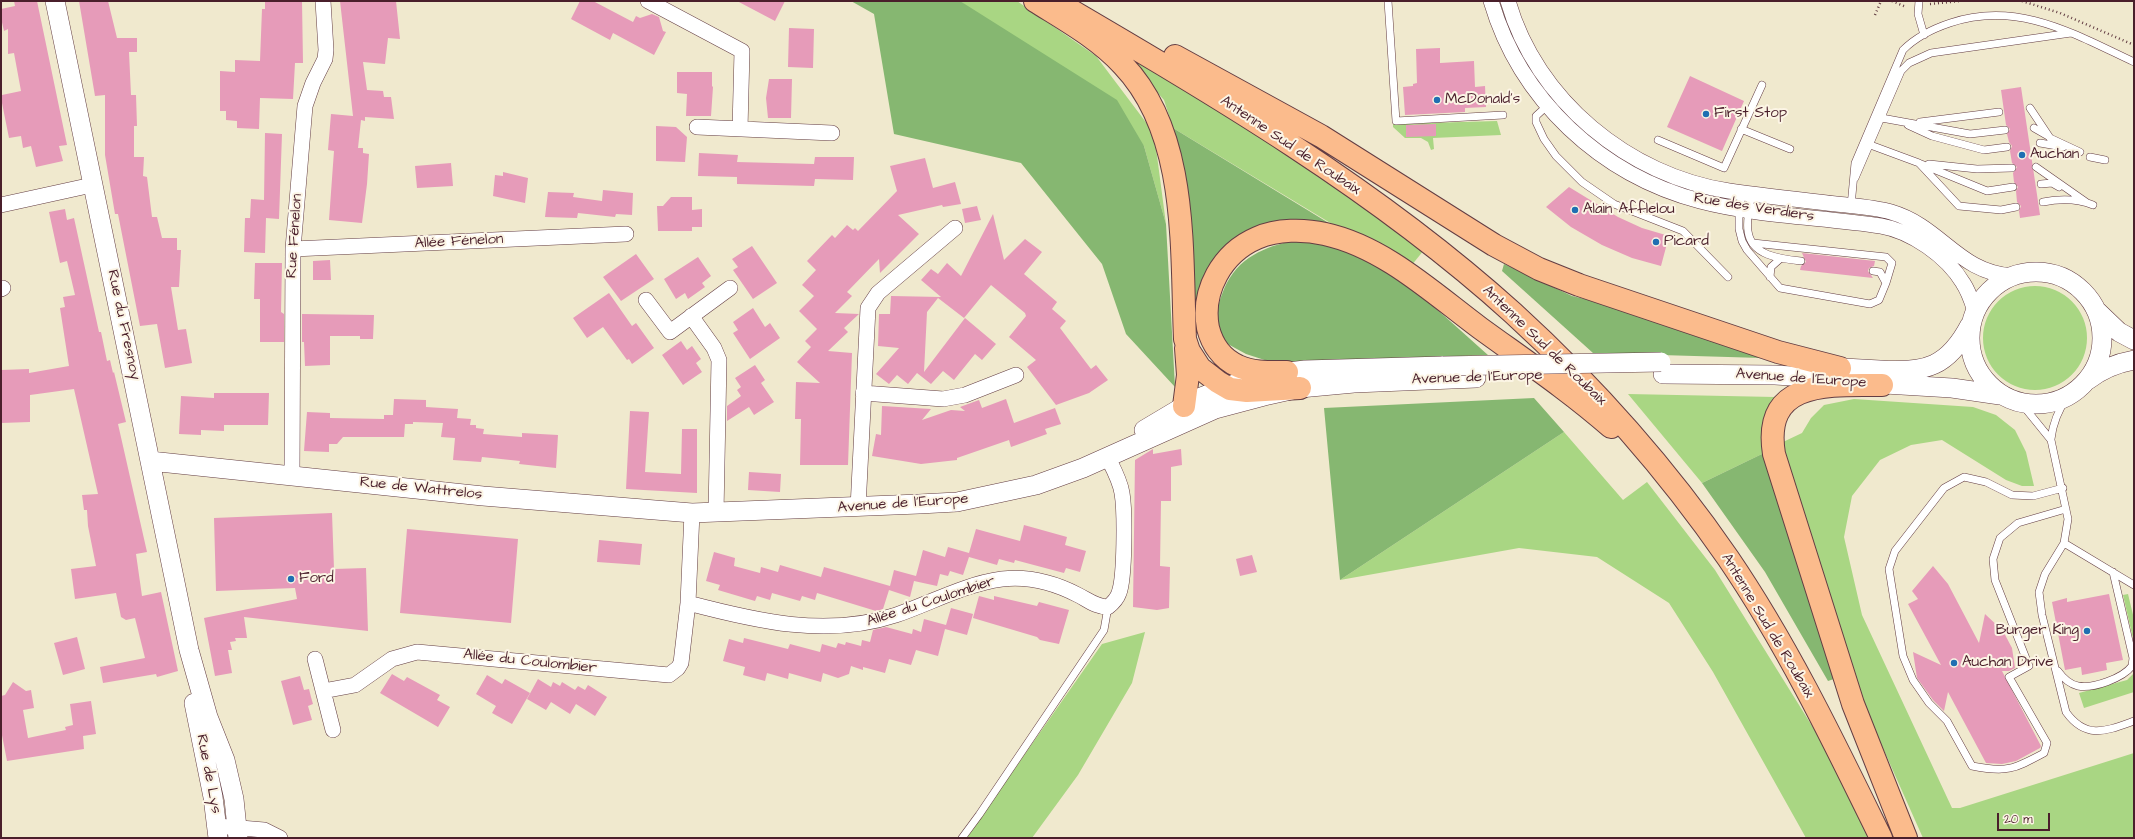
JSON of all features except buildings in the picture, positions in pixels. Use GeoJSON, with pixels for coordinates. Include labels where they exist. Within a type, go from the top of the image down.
{"type":"FeatureCollection","features":[{"type":"Feature","properties":{"kind":"highway"},"geometry":{"type":"LineString","coordinates":[[1035,1],[1080,30],[1112,54],[1133,77],[1157,117],[1169,146],[1178,202],[1188,375],[1184,406]]}},
{"type":"Feature","properties":{"kind":"highway","name":"Antenne Sud de Roubaix"},"geometry":{"type":"LineString","coordinates":[[1055,1],[1162,64],[1289,144],[1367,198],[1447,258],[1512,313],[1605,404],[1656,462],[1710,533],[1757,603],[1789,658],[1881,838]]}},
{"type":"Feature","properties":{"kind":"highway","name":"Antenne Sud de Roubaix"},"geometry":{"type":"LineString","coordinates":[[1079,1],[1273,118],[1391,200],[1492,278],[1566,346],[1602,383],[1685,478],[1760,584],[1816,682],[1895,838]]}},
{"type":"Feature","properties":{"kind":"highway"},"geometry":{"type":"LineString","coordinates":[[1144,39],[1321,136],[1494,245],[1539,269],[1579,285],[1757,345],[1840,368]]}},
{"type":"Feature","properties":{"kind":"highway"},"geometry":{"type":"LineString","coordinates":[[1294,380],[1247,370],[1228,360],[1221,354],[1212,339],[1207,321],[1206,306],[1211,286],[1222,267],[1233,255],[1256,238],[1271,233],[1306,231],[1341,238],[1362,247],[1395,266],[1591,410],[1628,443],[1710,533]]}},
{"type":"Feature","properties":{"kind":"highway"},"geometry":{"type":"LineString","coordinates":[[1185,339],[1189,352],[1200,368],[1226,387],[1238,391],[1294,380]]}},
{"type":"Feature","properties":{"kind":"highway"},"geometry":{"type":"LineString","coordinates":[[1882,384],[1823,386],[1801,392],[1785,403],[1778,411],[1774,420],[1772,442],[1774,454],[1853,704],[1906,838]]}},
{"type":"Feature","properties":{"kind":"street","name":"Rue du Fresnoy"},"geometry":{"type":"LineString","coordinates":[[55,1],[201,711]]}},
{"type":"Feature","properties":{"kind":"street","name":"Rue Fénelon"},"geometry":{"type":"LineString","coordinates":[[292,477],[293,249],[305,106],[313,83],[325,59],[326,50],[323,1]]}},
{"type":"Feature","properties":{"kind":"street"},"geometry":{"type":"LineString","coordinates":[[648,1],[742,51],[740,129]]}},
{"type":"Feature","properties":{"kind":"street","name":"Rue des Verdiers"},"geometry":{"type":"LineString","coordinates":[[1491,1],[1498,24],[1518,66],[1547,106],[1589,147],[1627,172],[1683,196],[1714,204],[1890,227],[1908,234],[1927,247],[1947,264],[1962,281],[1974,316]]}},
{"type":"Feature","properties":{"kind":"street","name":"Rue des Verdiers"},"geometry":{"type":"LineString","coordinates":[[1508,1],[1526,46],[1561,95],[1594,130],[1611,143],[1648,165],[1691,182],[1747,193],[1889,211],[1905,217],[1932,233],[1973,266],[1999,275],[2013,276]]}},
{"type":"Feature","properties":{"kind":"street"},"geometry":{"type":"LineString","coordinates":[[698,127],[832,133]]}},
{"type":"Feature","properties":{"kind":"street"},"geometry":{"type":"LineString","coordinates":[[1,205],[92,185]]}},
{"type":"Feature","properties":{"kind":"street"},"geometry":{"type":"LineString","coordinates":[[858,508],[867,316],[872,300],[878,293],[955,228]]}},
{"type":"Feature","properties":{"kind":"street","name":"Allée Fénelon"},"geometry":{"type":"LineString","coordinates":[[293,249],[626,234]]}},
{"type":"Feature","properties":{"kind":"street"},"geometry":{"type":"LineString","coordinates":[[2134,340],[2114,328],[2095,309],[2083,291],[2065,279],[2045,272],[2034,272],[2013,276],[1995,286],[1987,294],[1974,316],[1970,343],[1975,364],[1986,382],[2009,398],[2036,404],[2058,401],[2068,396],[2098,372],[2111,366],[2134,360]]}},
{"type":"Feature","properties":{"kind":"street"},"geometry":{"type":"LineString","coordinates":[[646,300],[670,332],[730,288]]}},
{"type":"Feature","properties":{"kind":"street"},"geometry":{"type":"LineString","coordinates":[[2085,382],[2097,363],[2100,352],[2102,330],[2095,309]]}},
{"type":"Feature","properties":{"kind":"street"},"geometry":{"type":"LineString","coordinates":[[691,316],[714,348],[719,360],[716,513]]}},
{"type":"Feature","properties":{"kind":"street","name":"Avenue de l'Europe"},"geometry":{"type":"LineString","coordinates":[[692,513],[858,508],[957,502],[1001,494],[1050,481],[1215,409],[1244,400],[1294,380],[1443,366],[1840,368],[1904,372],[1931,367],[1940,362],[1957,347],[1974,316]]}},
{"type":"Feature","properties":{"kind":"street","name":"Avenue de l'Europe"},"geometry":{"type":"LineString","coordinates":[[1294,380],[1373,381],[1476,378],[1662,368],[1820,377],[1882,384],[1952,388],[2009,398]]}},
{"type":"Feature","properties":{"kind":"street"},"geometry":{"type":"LineString","coordinates":[[863,393],[943,399],[965,395],[1016,375]]}},
{"type":"Feature","properties":{"kind":"street","name":"Avenue de l'Europe"},"geometry":{"type":"LineString","coordinates":[[1107,456],[1184,406],[1226,387]]}},
{"type":"Feature","properties":{"kind":"street"},"geometry":{"type":"LineString","coordinates":[[1107,456],[1118,479],[1122,493],[1124,517],[1121,586],[1114,602],[1108,607]]}},
{"type":"Feature","properties":{"kind":"street","name":"Rue de Wattrelos"},"geometry":{"type":"LineString","coordinates":[[150,461],[475,495],[692,513]]}},
{"type":"Feature","properties":{"kind":"street","name":"Allée du Coulombier"},"geometry":{"type":"LineString","coordinates":[[323,691],[355,685],[392,659],[417,652],[669,675],[678,668],[681,663],[688,603],[692,513]]}},
{"type":"Feature","properties":{"kind":"street","name":"Allée du Coulombier"},"geometry":{"type":"LineString","coordinates":[[688,603],[776,624],[812,627],[840,626],[860,624],[896,615],[978,584],[1003,579],[1029,579],[1054,584],[1096,605],[1108,607]]}},
{"type":"Feature","properties":{"kind":"street"},"geometry":{"type":"LineString","coordinates":[[315,659],[333,730]]}},
{"type":"Feature","properties":{"kind":"street","name":"Rue de Lys"},"geometry":{"type":"LineString","coordinates":[[201,711],[217,832]]}},
{"type":"Feature","properties":{"kind":"street","name":"Rue de Lys"},"geometry":{"type":"LineString","coordinates":[[201,711],[225,760],[234,799],[238,833]]}},
{"type":"Feature","properties":{"kind":"street"},"geometry":{"type":"LineString","coordinates":[[217,832],[238,833],[264,830],[280,838]]}},
{"type":"Feature","properties":{"kind":"lane"},"geometry":{"type":"LineString","coordinates":[[1388,1],[1396,121],[1503,115]]}},
{"type":"Feature","properties":{"kind":"lane"},"geometry":{"type":"LineString","coordinates":[[1919,1],[1918,14],[1924,35]]}},
{"type":"Feature","properties":{"kind":"lane"},"geometry":{"type":"LineString","coordinates":[[1850,221],[1853,182],[1866,144],[1903,50],[1912,41],[1937,28],[1965,18],[1998,14],[2035,19],[2072,33],[2134,62]]}},
{"type":"Feature","properties":{"kind":"lane"},"geometry":{"type":"LineString","coordinates":[[1877,117],[1901,71],[1918,57],[1931,53],[2072,33]]}},
{"type":"Feature","properties":{"kind":"lane"},"geometry":{"type":"LineString","coordinates":[[1658,140],[1724,168],[1762,85]]}},
{"type":"Feature","properties":{"kind":"lane"},"geometry":{"type":"LineString","coordinates":[[1561,95],[1536,116],[1538,130],[1556,156],[1582,182],[1614,204],[1683,231],[1728,277]]}},
{"type":"Feature","properties":{"kind":"lane"},"geometry":{"type":"LineString","coordinates":[[2030,108],[2050,138]]}},
{"type":"Feature","properties":{"kind":"lane"},"geometry":{"type":"LineString","coordinates":[[1911,123],[1999,112]]}},
{"type":"Feature","properties":{"kind":"lane"},"geometry":{"type":"LineString","coordinates":[[1877,117],[1970,134],[2005,130]]}},
{"type":"Feature","properties":{"kind":"lane"},"geometry":{"type":"LineString","coordinates":[[1898,121],[1932,136],[1984,150],[2007,147]]}},
{"type":"Feature","properties":{"kind":"lane"},"geometry":{"type":"LineString","coordinates":[[2034,128],[2069,148],[2080,152]]}},
{"type":"Feature","properties":{"kind":"lane"},"geometry":{"type":"LineString","coordinates":[[1741,130],[1790,149]]}},
{"type":"Feature","properties":{"kind":"lane"},"geometry":{"type":"LineString","coordinates":[[2040,143],[2069,148]]}},
{"type":"Feature","properties":{"kind":"lane"},"geometry":{"type":"LineString","coordinates":[[1866,144],[1919,163],[1987,191],[2013,188]]}},
{"type":"Feature","properties":{"kind":"lane"},"geometry":{"type":"LineString","coordinates":[[2090,157],[2105,160]]}},
{"type":"Feature","properties":{"kind":"lane"},"geometry":{"type":"LineString","coordinates":[[1919,163],[1977,170],[2012,168]]}},
{"type":"Feature","properties":{"kind":"lane"},"geometry":{"type":"LineString","coordinates":[[1919,163],[1959,206],[2001,210],[2016,207]]}},
{"type":"Feature","properties":{"kind":"lane"},"geometry":{"type":"LineString","coordinates":[[2036,167],[2090,204]]}},
{"type":"Feature","properties":{"kind":"lane"},"geometry":{"type":"LineString","coordinates":[[2041,184],[2052,183],[2090,204]]}},
{"type":"Feature","properties":{"kind":"lane"},"geometry":{"type":"LineString","coordinates":[[1747,193],[1745,209],[1739,229],[1742,240],[1747,250],[1780,288],[1870,304],[1879,300],[1892,263],[1886,257],[1752,243]]}},
{"type":"Feature","properties":{"kind":"lane"},"geometry":{"type":"LineString","coordinates":[[2043,202],[2056,199],[2090,204]]}},
{"type":"Feature","properties":{"kind":"lane"},"geometry":{"type":"LineString","coordinates":[[1745,209],[1747,231],[1752,243],[1757,249],[1780,259],[1801,261]]}},
{"type":"Feature","properties":{"kind":"lane"},"geometry":{"type":"LineString","coordinates":[[1770,277],[1771,267],[1780,259]]}},
{"type":"Feature","properties":{"kind":"lane"},"geometry":{"type":"LineString","coordinates":[[1873,271],[1880,272],[1886,283]]}},
{"type":"Feature","properties":{"kind":"lane"},"geometry":{"type":"LineString","coordinates":[[2068,396],[2057,414],[2052,426],[2051,440],[2063,488],[2068,518],[2064,543],[2045,574],[2039,592],[2042,616],[2066,712],[2075,724],[2090,731],[2116,728],[2134,721]]}},
{"type":"Feature","properties":{"kind":"lane"},"geometry":{"type":"LineString","coordinates":[[2009,398],[2026,408],[2051,440]]}},
{"type":"Feature","properties":{"kind":"lane"},"geometry":{"type":"LineString","coordinates":[[2063,488],[2033,496],[2012,495],[1986,482],[1964,477],[1944,488],[1895,551],[1889,569],[1903,656],[1913,680],[1929,703],[1947,722],[1972,766],[1994,771],[2015,768],[2044,753],[2047,743],[2009,677],[2029,666],[1995,580],[1993,559],[2000,538],[2018,523],[2066,509]]}},
{"type":"Feature","properties":{"kind":"lane"},"geometry":{"type":"LineString","coordinates":[[2064,543],[2134,585]]}},
{"type":"Feature","properties":{"kind":"lane"},"geometry":{"type":"LineString","coordinates":[[2055,668],[2065,680],[2077,686],[2087,686],[2120,678],[2132,666],[2133,658],[2113,572]]}},
{"type":"Feature","properties":{"kind":"lane"},"geometry":{"type":"LineString","coordinates":[[962,838],[1104,630],[1108,607]]}},
{"type":"Feature","properties":{"kind":"path"},"geometry":{"type":"LineString","coordinates":[[1875,15],[1881,1]]}},
{"type":"Feature","properties":{"kind":"green space"},"geometry":{"type":"Polygon","coordinates":[[[851,1],[960,1],[1117,100],[1144,146],[1166,224],[1175,387],[1126,334],[1102,264],[1021,163],[894,134],[874,14],[851,1]]]}},
{"type":"Feature","properties":{"kind":"green space"},"geometry":{"type":"Polygon","coordinates":[[[960,1],[1017,1],[1096,56],[1154,133],[1166,224],[1144,146],[960,1]]]}},
{"type":"Feature","properties":{"kind":"green space"},"geometry":{"type":"Polygon","coordinates":[[[1134,54],[1325,176],[1424,250],[1411,266],[1386,249],[1332,224],[1173,128],[1164,100],[1129,61],[1134,54]]]}},
{"type":"Feature","properties":{"kind":"green space"},"geometry":{"type":"Polygon","coordinates":[[[1497,121],[1501,135],[1433,138],[1434,149],[1431,150],[1428,142],[1421,138],[1405,138],[1393,127],[1393,124],[1497,121]]]}},
{"type":"Feature","properties":{"kind":"green space"},"geometry":{"type":"Polygon","coordinates":[[[1173,128],[1332,225],[1280,223],[1257,228],[1243,234],[1221,251],[1213,263],[1206,275],[1196,305],[1192,281],[1188,189],[1173,128]]]}},
{"type":"Feature","properties":{"kind":"green space"},"geometry":{"type":"Polygon","coordinates":[[[1296,240],[1335,246],[1355,253],[1376,264],[1416,292],[1488,355],[1274,363],[1246,354],[1224,342],[1218,325],[1217,315],[1221,296],[1230,278],[1244,261],[1253,255],[1273,246],[1296,240]]]}},
{"type":"Feature","properties":{"kind":"green space"},"geometry":{"type":"Polygon","coordinates":[[[1504,264],[1572,296],[1611,305],[1762,358],[1593,353],[1502,271],[1504,264]]]}},
{"type":"Feature","properties":{"kind":"green space"},"geometry":{"type":"Polygon","coordinates":[[[2035,286],[2055,290],[2072,301],[2083,318],[2087,338],[2083,358],[2072,375],[2055,386],[2035,390],[2015,386],[1998,375],[1987,358],[1983,338],[1987,318],[1998,301],[2015,290],[2035,286]]]}},
{"type":"Feature","properties":{"kind":"green space"},"geometry":{"type":"Polygon","coordinates":[[[1628,394],[1775,397],[1761,431],[1764,453],[1702,483],[1628,394]]]}},
{"type":"Feature","properties":{"kind":"green space"},"geometry":{"type":"Polygon","coordinates":[[[1534,398],[1564,432],[1340,580],[1324,408],[1534,398]]]}},
{"type":"Feature","properties":{"kind":"green space"},"geometry":{"type":"Polygon","coordinates":[[[1854,399],[1973,407],[1996,415],[2015,430],[2026,452],[2034,486],[2022,486],[2006,480],[1942,440],[1911,445],[1880,460],[1852,496],[1844,537],[1862,615],[1952,808],[1960,808],[2134,753],[2134,838],[1923,838],[1866,710],[1791,481],[1783,442],[1802,433],[1811,418],[1824,405],[1854,399]]]}},
{"type":"Feature","properties":{"kind":"green space"},"geometry":{"type":"Polygon","coordinates":[[[1564,432],[1623,500],[1647,482],[1715,570],[1832,758],[1872,838],[1806,838],[1713,672],[1669,603],[1597,557],[1519,548],[1340,580],[1564,432]]]}},
{"type":"Feature","properties":{"kind":"green space"},"geometry":{"type":"Polygon","coordinates":[[[1764,453],[1834,679],[1828,681],[1765,572],[1702,483],[1764,453]]]}},
{"type":"Feature","properties":{"kind":"green space"},"geometry":{"type":"Polygon","coordinates":[[[2128,594],[2134,619],[2134,643],[2123,595],[2128,594]]]}},
{"type":"Feature","properties":{"kind":"green space"},"geometry":{"type":"Polygon","coordinates":[[[1145,632],[1132,683],[1078,775],[1032,838],[966,838],[1102,644],[1145,632]]]}},
{"type":"Feature","properties":{"kind":"green space"},"geometry":{"type":"Polygon","coordinates":[[[2134,673],[2134,692],[2084,708],[2079,693],[2127,680],[2134,673]]]}},
{"type":"Feature","properties":{"kind":"place","name":"McDonald's"},"geometry":{"type":"Point","coordinates":[1437,100]}},
{"type":"Feature","properties":{"kind":"place","name":"First Stop"},"geometry":{"type":"Point","coordinates":[1706,114]}},
{"type":"Feature","properties":{"kind":"place","name":"Auchan"},"geometry":{"type":"Point","coordinates":[2022,155]}},
{"type":"Feature","properties":{"kind":"place","name":"Alain Afflelou"},"geometry":{"type":"Point","coordinates":[1575,210]}},
{"type":"Feature","properties":{"kind":"place","name":"Picard"},"geometry":{"type":"Point","coordinates":[1656,242]}},
{"type":"Feature","properties":{"kind":"place","name":"Ford"},"geometry":{"type":"Point","coordinates":[291,579]}},
{"type":"Feature","properties":{"kind":"place","name":"Burger King"},"geometry":{"type":"Point","coordinates":[2087,631]}},
{"type":"Feature","properties":{"kind":"place","name":"Auchan Drive"},"geometry":{"type":"Point","coordinates":[1954,663]}}]}
